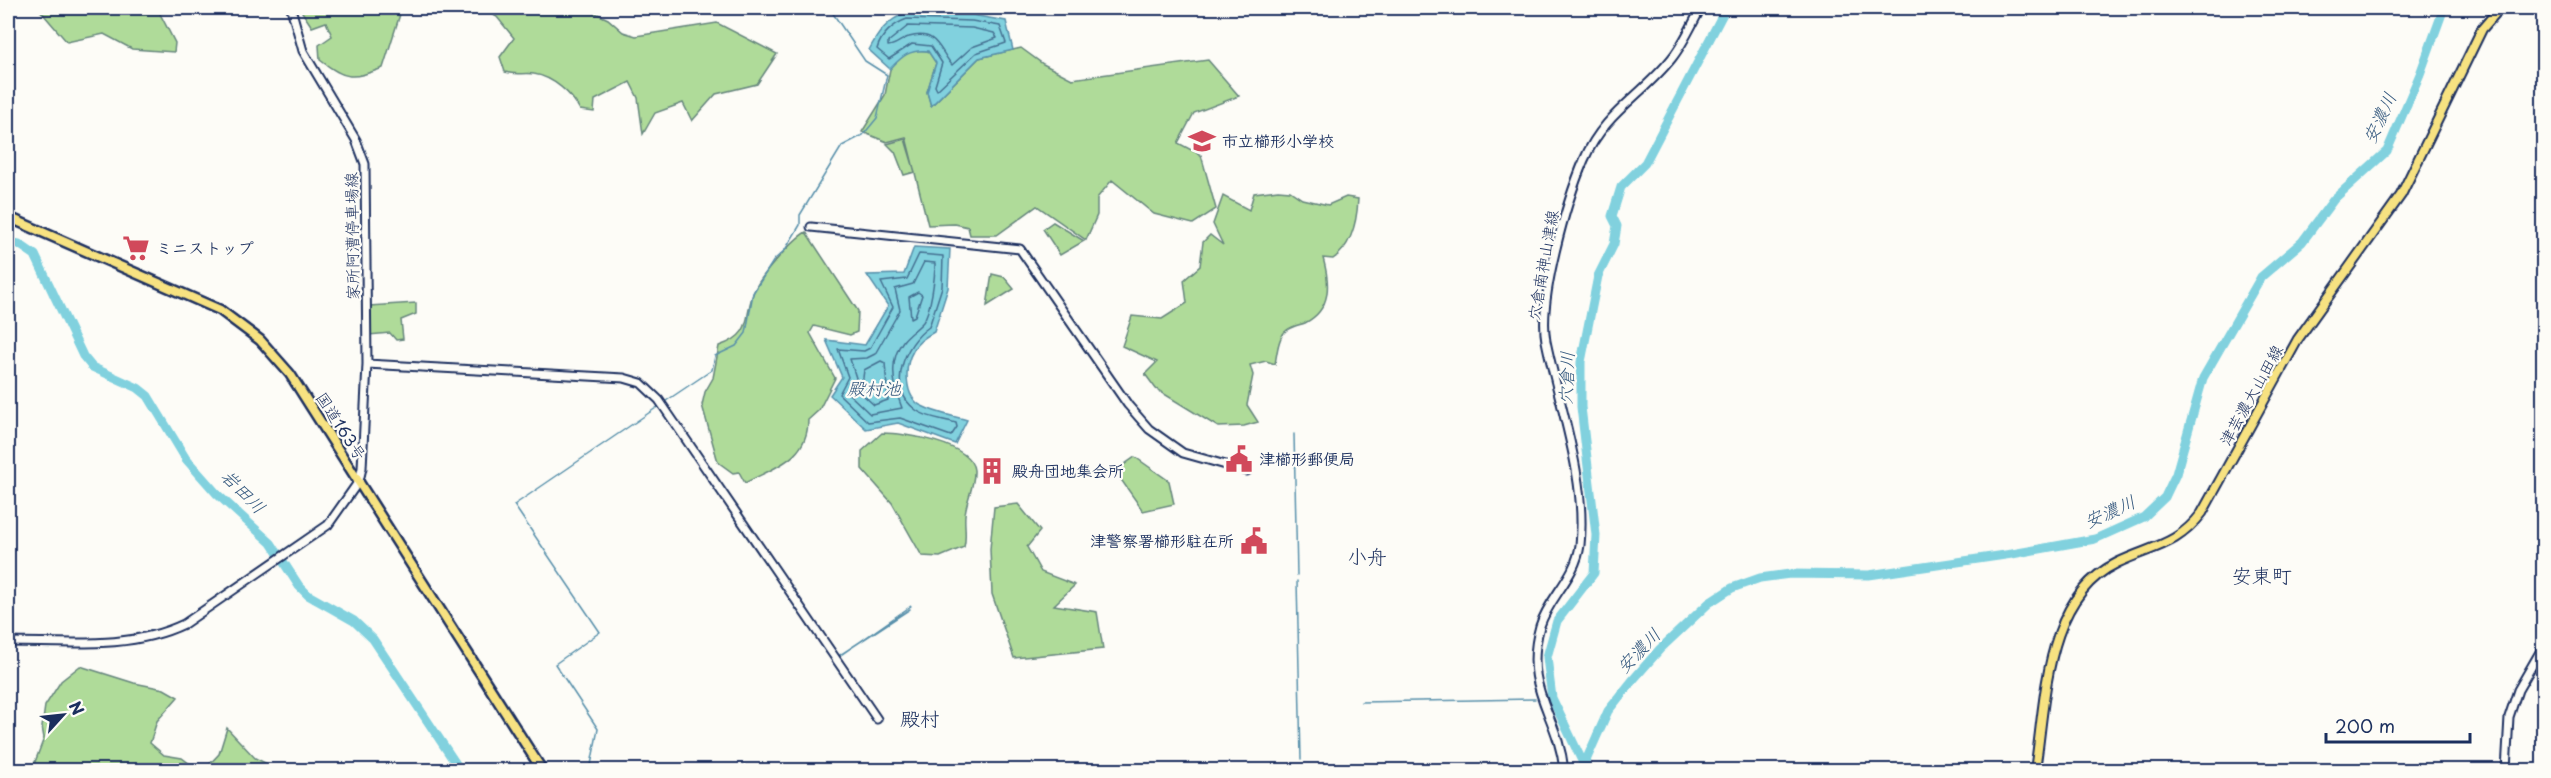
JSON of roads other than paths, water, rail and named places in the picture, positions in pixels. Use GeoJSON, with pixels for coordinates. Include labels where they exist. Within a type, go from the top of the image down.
{"type":"FeatureCollection","features":[{"type":"Feature","properties":{"kind":"highway","name":"国道163号"},"geometry":{"type":"LineString","coordinates":[[8,217],[207,304],[249,330],[272,352],[290,374],[542,771]]}},
{"type":"Feature","properties":{"kind":"main road","name":"津芸濃大山田線"},"geometry":{"type":"LineString","coordinates":[[2035,771],[2053,652],[2059,629],[2072,605],[2100,573],[2121,561],[2169,542],[2191,527],[2202,513],[2298,339],[2401,195],[2482,29],[2500,8]]}},
{"type":"Feature","properties":{"kind":"street","name":"家所阿漕停車場線"},"geometry":{"type":"LineString","coordinates":[[291,8],[303,51],[356,140],[365,164],[367,364],[362,468],[358,481]]}},
{"type":"Feature","properties":{"kind":"street","name":"穴倉南神山津線"},"geometry":{"type":"LineString","coordinates":[[1564,771],[1556,734],[1537,686],[1535,663],[1541,625],[1548,608],[1570,574],[1580,546],[1572,445],[1546,339],[1546,312],[1553,269],[1569,198],[1598,133],[1612,115],[1672,58],[1701,8]]}},
{"type":"Feature","properties":{"kind":"street"},"geometry":{"type":"LineString","coordinates":[[811,227],[1020,249],[1128,405],[1149,429],[1183,453],[1204,461],[1247,471]]}},
{"type":"Feature","properties":{"kind":"street"},"geometry":{"type":"LineString","coordinates":[[367,364],[618,378],[645,386],[659,400],[876,719]]}},
{"type":"Feature","properties":{"kind":"street"},"geometry":{"type":"LineString","coordinates":[[8,642],[124,640],[162,634],[184,624],[334,520],[358,481]]}},
{"type":"Feature","properties":{"kind":"street"},"geometry":{"type":"LineString","coordinates":[[2506,771],[2508,717],[2518,690],[2544,645]]}},
{"type":"Feature","properties":{"kind":"water"},"geometry":{"type":"Polygon","coordinates":[[[906,13],[972,15],[1006,21],[1013,50],[979,58],[931,106],[927,92],[936,63],[928,51],[907,54],[890,69],[869,50],[876,38],[893,19],[906,13]]]}},
{"type":"Feature","properties":{"kind":"water","name":"殿村池"},"geometry":{"type":"Polygon","coordinates":[[[914,247],[950,249],[948,288],[934,332],[922,340],[910,357],[907,381],[912,396],[922,406],[967,420],[955,444],[898,423],[866,429],[830,395],[842,377],[826,340],[865,345],[888,306],[867,275],[904,274],[914,247]]]}},
{"type":"Feature","properties":{"kind":"waterway"},"geometry":{"type":"LineString","coordinates":[[663,403],[712,370],[715,356],[736,346],[746,333],[753,293],[774,260],[785,250],[800,225],[800,215],[842,146],[863,135],[877,118],[887,75],[865,61],[832,12],[825,8]]}},
{"type":"Feature","properties":{"kind":"waterway","name":"穴倉川"},"geometry":{"type":"LineString","coordinates":[[1584,765],[1552,698],[1547,657],[1557,621],[1594,573],[1596,535],[1581,407],[1581,362],[1598,276],[1614,244],[1617,226],[1612,216],[1621,187],[1645,163],[1726,8]]}},
{"type":"Feature","properties":{"kind":"waterway","name":"安濃川"},"geometry":{"type":"LineString","coordinates":[[1585,770],[1584,765],[1608,711],[1632,681],[1660,649],[1709,603],[1732,588],[1760,578],[1790,574],[1869,575],[2012,554],[2095,539],[2144,517],[2165,497],[2176,474],[2203,378],[2261,277],[2302,242],[2334,199],[2387,151],[2420,74],[2444,8]]}},
{"type":"Feature","properties":{"kind":"waterway","name":"岩田川"},"geometry":{"type":"LineString","coordinates":[[8,242],[19,244],[35,255],[83,356],[92,367],[138,388],[148,396],[186,459],[217,494],[271,543],[299,586],[308,595],[354,621],[373,639],[460,770]]}},
{"type":"Feature","properties":{"kind":"waterway"},"geometry":{"type":"LineString","coordinates":[[590,770],[598,729],[555,664],[600,632],[514,505],[659,406]]}},
{"type":"Feature","properties":{"kind":"waterway"},"geometry":{"type":"LineString","coordinates":[[1294,434],[1297,575]]}},
{"type":"Feature","properties":{"kind":"waterway"},"geometry":{"type":"LineString","coordinates":[[1297,581],[1301,759]]}},
{"type":"Feature","properties":{"kind":"waterway"},"geometry":{"type":"LineString","coordinates":[[838,657],[911,606]]}},
{"type":"Feature","properties":{"kind":"waterway"},"geometry":{"type":"LineString","coordinates":[[837,657],[910,609]]}},
{"type":"Feature","properties":{"kind":"waterway","name":"穴倉川"},"geometry":{"type":"LineString","coordinates":[[1545,698],[1552,698]]}},
{"type":"Feature","properties":{"kind":"waterway"},"geometry":{"type":"LineString","coordinates":[[1361,702],[1535,699]]}},
{"type":"Feature","properties":{"kind":"place","name":"市立櫛形小学校"},"geometry":{"type":"Point","coordinates":[1202,141]}},
{"type":"Feature","properties":{"kind":"place","name":"ミニストップ"},"geometry":{"type":"Point","coordinates":[136,248]}},
{"type":"Feature","properties":{"kind":"place","name":"津櫛形郵便局"},"geometry":{"type":"Point","coordinates":[1239,459]}},
{"type":"Feature","properties":{"kind":"place","name":"殿舟団地集会所"},"geometry":{"type":"Point","coordinates":[992,471]}},
{"type":"Feature","properties":{"kind":"place","name":"津警察署櫛形駐在所"},"geometry":{"type":"Point","coordinates":[1254,541]}},
{"type":"Feature","properties":{"kind":"district","name":"小舟"},"geometry":{"type":"Point","coordinates":[1367,557]}},
{"type":"Feature","properties":{"kind":"district","name":"安東町"},"geometry":{"type":"Point","coordinates":[2262,576]}},
{"type":"Feature","properties":{"kind":"district","name":"殿村"},"geometry":{"type":"Point","coordinates":[920,719]}}]}
